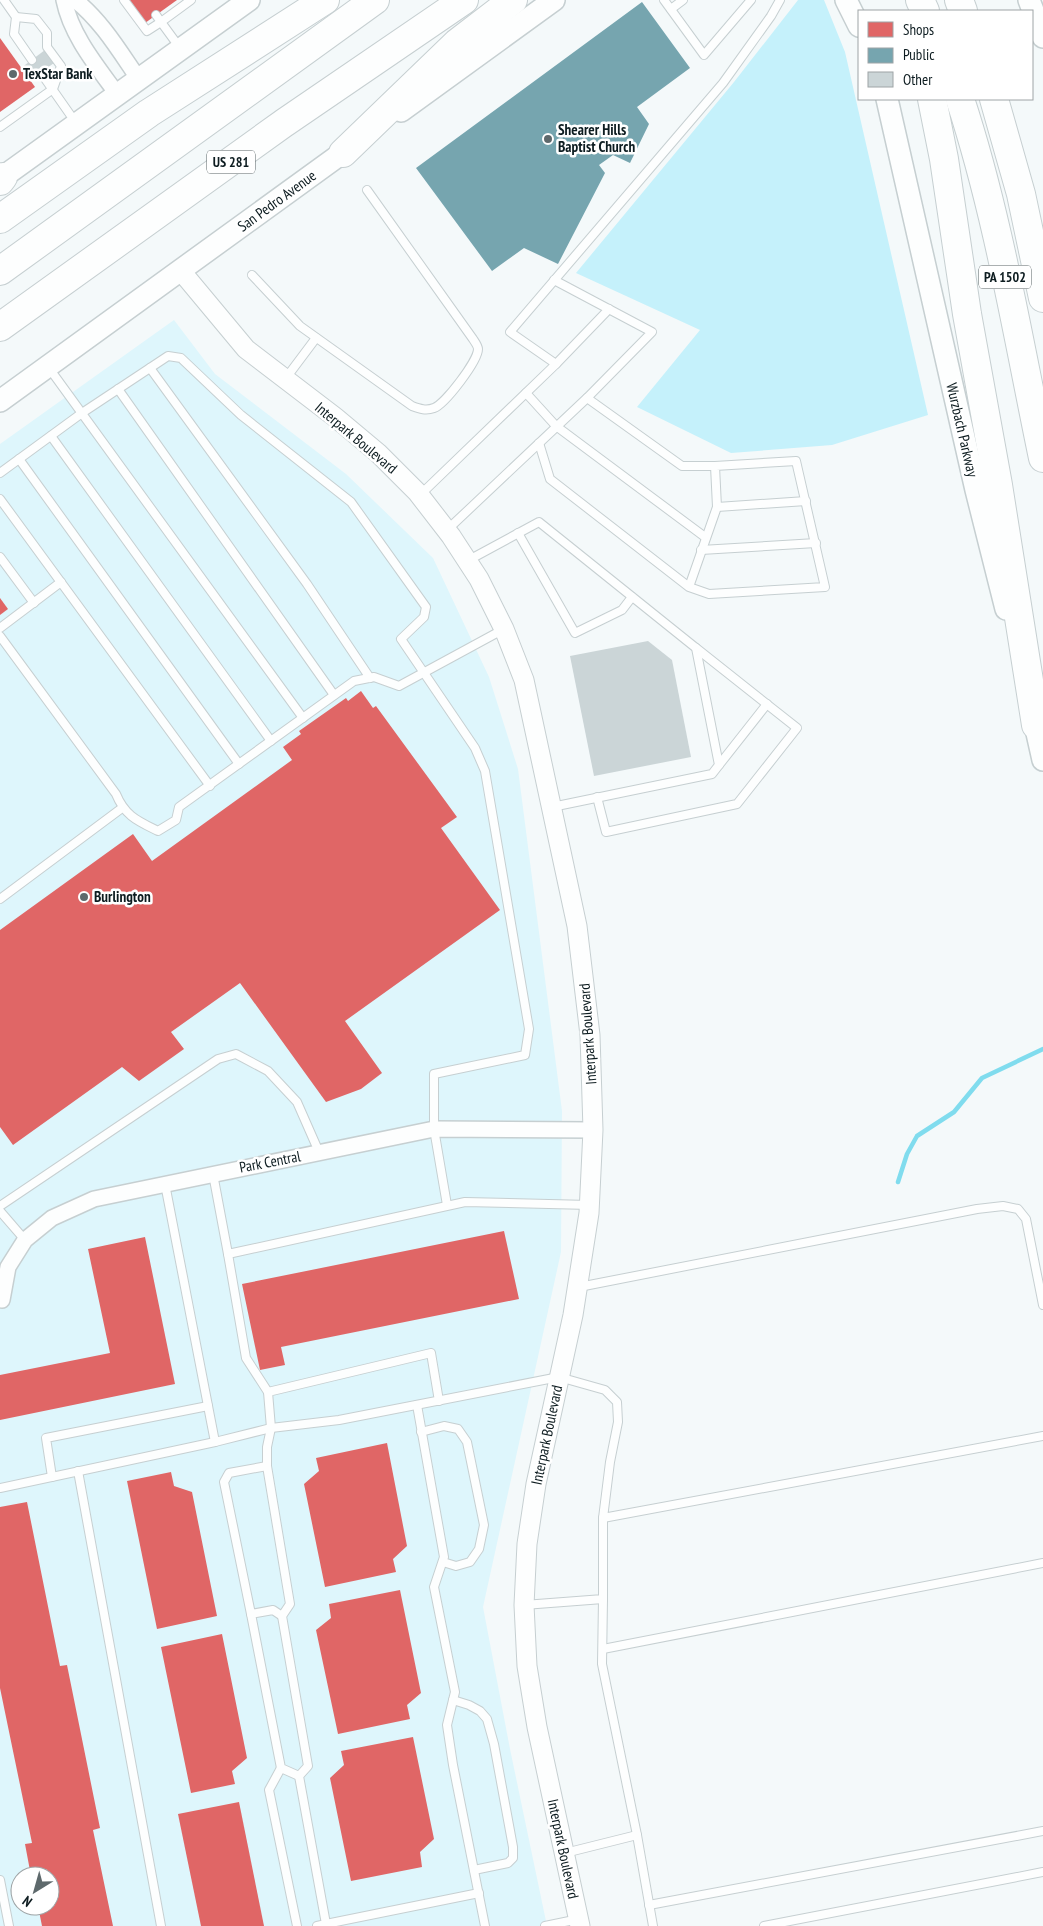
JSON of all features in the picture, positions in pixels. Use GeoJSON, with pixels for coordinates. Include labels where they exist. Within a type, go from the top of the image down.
{"type":"FeatureCollection","features":[{"type":"Feature","properties":{"kind":"highway"},"geometry":{"type":"LineString","coordinates":[[0,219],[149,112],[325,0]]}},
{"type":"Feature","properties":{"kind":"highway"},"geometry":{"type":"LineString","coordinates":[[0,271],[375,0]]}},
{"type":"Feature","properties":{"kind":"highway","name":"US 281"},"geometry":{"type":"LineString","coordinates":[[0,326],[284,123],[464,0]]}},
{"type":"Feature","properties":{"kind":"highway"},"geometry":{"type":"LineString","coordinates":[[343,153],[456,43],[512,0]]}},
{"type":"Feature","properties":{"kind":"highway"},"geometry":{"type":"LineString","coordinates":[[932,100],[944,159],[967,314],[1000,495],[1036,725]]}},
{"type":"Feature","properties":{"kind":"highway","name":"PA 1502"},"geometry":{"type":"LineString","coordinates":[[960,100],[976,148],[993,221],[1043,458]]}},
{"type":"Feature","properties":{"kind":"highway","name":"PA 1502"},"geometry":{"type":"LineString","coordinates":[[994,100],[1020,194],[1043,298]]}},
{"type":"Feature","properties":{"kind":"main road","name":"San Pedro Avenue"},"geometry":{"type":"LineString","coordinates":[[0,401],[554,0]]}},
{"type":"Feature","properties":{"kind":"main road"},"geometry":{"type":"LineString","coordinates":[[846,0],[858,24]]}},
{"type":"Feature","properties":{"kind":"main road"},"geometry":{"type":"LineString","coordinates":[[1,179],[242,2]]}},
{"type":"Feature","properties":{"kind":"main road"},"geometry":{"type":"LineString","coordinates":[[1033,11],[1043,37]]}},
{"type":"Feature","properties":{"kind":"main road","name":"Wurzbach Parkway"},"geometry":{"type":"LineString","coordinates":[[887,100],[976,490],[1036,725],[1043,760]]}},
{"type":"Feature","properties":{"kind":"street"},"geometry":{"type":"LineString","coordinates":[[64,0],[68,18],[84,47],[116,94]]}},
{"type":"Feature","properties":{"kind":"street"},"geometry":{"type":"LineString","coordinates":[[76,0],[104,31],[138,78]]}},
{"type":"Feature","properties":{"kind":"street","name":"Interpark Boulevard"},"geometry":{"type":"LineString","coordinates":[[180,271],[246,349],[335,417],[378,453],[419,496],[447,530],[479,579],[504,629],[524,680],[577,926],[590,1035],[593,1130],[590,1204],[577,1288],[536,1484],[527,1544],[524,1605],[527,1666],[537,1726],[580,1923]]}},
{"type":"Feature","properties":{"kind":"street","name":"Park Central"},"geometry":{"type":"LineString","coordinates":[[1,1300],[8,1267],[25,1240],[52,1218],[72,1208],[108,1196],[434,1129],[593,1130]]}},
{"type":"Feature","properties":{"kind":"lane"},"geometry":{"type":"LineString","coordinates":[[4,0],[16,17],[14,34],[32,60]]}},
{"type":"Feature","properties":{"kind":"lane"},"geometry":{"type":"LineString","coordinates":[[124,0],[147,31],[159,18],[191,0]]}},
{"type":"Feature","properties":{"kind":"lane"},"geometry":{"type":"LineString","coordinates":[[664,0],[704,55],[751,0]]}},
{"type":"Feature","properties":{"kind":"lane"},"geometry":{"type":"LineString","coordinates":[[671,9],[683,0]]}},
{"type":"Feature","properties":{"kind":"lane"},"geometry":{"type":"LineString","coordinates":[[556,364],[510,332],[723,83],[771,16],[780,0]]}},
{"type":"Feature","properties":{"kind":"lane"},"geometry":{"type":"LineString","coordinates":[[0,126],[53,89],[61,66],[47,47],[47,33],[36,18],[16,17]]}},
{"type":"Feature","properties":{"kind":"lane"},"geometry":{"type":"LineString","coordinates":[[159,18],[180,48]]}},
{"type":"Feature","properties":{"kind":"lane"},"geometry":{"type":"LineString","coordinates":[[41,72],[76,123]]}},
{"type":"Feature","properties":{"kind":"lane"},"geometry":{"type":"LineString","coordinates":[[252,274],[300,326],[412,406],[423,410],[442,404],[475,360],[478,349],[473,339],[366,190]]}},
{"type":"Feature","properties":{"kind":"lane"},"geometry":{"type":"LineString","coordinates":[[447,530],[587,398],[652,332],[554,280]]}},
{"type":"Feature","properties":{"kind":"lane"},"geometry":{"type":"LineString","coordinates":[[419,496],[556,364],[609,309]]}},
{"type":"Feature","properties":{"kind":"lane"},"geometry":{"type":"LineString","coordinates":[[285,380],[316,338]]}},
{"type":"Feature","properties":{"kind":"lane"},"geometry":{"type":"LineString","coordinates":[[0,473],[82,413],[168,356],[181,358],[241,415],[351,502],[426,607],[424,617],[401,639],[475,748],[485,771],[529,1030],[524,1055],[434,1074],[434,1129],[447,1205]]}},
{"type":"Feature","properties":{"kind":"lane"},"geometry":{"type":"LineString","coordinates":[[48,366],[303,718]]}},
{"type":"Feature","properties":{"kind":"lane"},"geometry":{"type":"LineString","coordinates":[[150,368],[307,584],[370,678]]}},
{"type":"Feature","properties":{"kind":"lane"},"geometry":{"type":"LineString","coordinates":[[118,389],[334,695]]}},
{"type":"Feature","properties":{"kind":"lane"},"geometry":{"type":"LineString","coordinates":[[526,393],[556,426],[706,537]]}},
{"type":"Feature","properties":{"kind":"lane"},"geometry":{"type":"LineString","coordinates":[[539,443],[550,479],[689,587],[709,594],[825,587],[796,461],[682,466],[587,398]]}},
{"type":"Feature","properties":{"kind":"lane"},"geometry":{"type":"LineString","coordinates":[[51,436],[271,741]]}},
{"type":"Feature","properties":{"kind":"lane"},"geometry":{"type":"LineString","coordinates":[[19,459],[239,764]]}},
{"type":"Feature","properties":{"kind":"lane"},"geometry":{"type":"LineString","coordinates":[[689,587],[717,507],[715,466]]}},
{"type":"Feature","properties":{"kind":"lane"},"geometry":{"type":"LineString","coordinates":[[0,499],[210,786]]}},
{"type":"Feature","properties":{"kind":"lane"},"geometry":{"type":"LineString","coordinates":[[717,507],[806,501]]}},
{"type":"Feature","properties":{"kind":"lane"},"geometry":{"type":"LineString","coordinates":[[467,561],[539,522],[797,728],[737,804],[606,832],[597,798]]}},
{"type":"Feature","properties":{"kind":"lane"},"geometry":{"type":"LineString","coordinates":[[518,534],[575,633],[622,610],[632,597]]}},
{"type":"Feature","properties":{"kind":"lane"},"geometry":{"type":"LineString","coordinates":[[701,550],[816,543]]}},
{"type":"Feature","properties":{"kind":"lane"},"geometry":{"type":"LineString","coordinates":[[0,557],[34,603]]}},
{"type":"Feature","properties":{"kind":"lane"},"geometry":{"type":"LineString","coordinates":[[0,628],[61,582]]}},
{"type":"Feature","properties":{"kind":"lane"},"geometry":{"type":"LineString","coordinates":[[0,636],[116,794],[122,808],[138,821],[158,831],[176,820],[180,808],[354,681],[374,677],[399,686],[423,671],[504,629]]}},
{"type":"Feature","properties":{"kind":"lane"},"geometry":{"type":"LineString","coordinates":[[696,648],[719,765]]}},
{"type":"Feature","properties":{"kind":"lane"},"geometry":{"type":"LineString","coordinates":[[552,807],[712,774],[767,704]]}},
{"type":"Feature","properties":{"kind":"lane"},"geometry":{"type":"LineString","coordinates":[[0,899],[122,808]]}},
{"type":"Feature","properties":{"kind":"lane"},"geometry":{"type":"LineString","coordinates":[[0,1206],[218,1060],[236,1054],[268,1071],[297,1102],[319,1152]]}},
{"type":"Feature","properties":{"kind":"lane"},"geometry":{"type":"LineString","coordinates":[[213,1174],[246,1358],[268,1392],[271,1428],[266,1466],[290,1604],[282,1616],[308,1766],[299,1776]]}},
{"type":"Feature","properties":{"kind":"lane"},"geometry":{"type":"LineString","coordinates":[[165,1184],[215,1442]]}},
{"type":"Feature","properties":{"kind":"lane"},"geometry":{"type":"LineString","coordinates":[[228,1254],[465,1202],[590,1204]]}},
{"type":"Feature","properties":{"kind":"lane"},"geometry":{"type":"LineString","coordinates":[[577,1288],[977,1209],[1003,1206],[1018,1209],[1026,1218],[1043,1305]]}},
{"type":"Feature","properties":{"kind":"lane"},"geometry":{"type":"LineString","coordinates":[[0,1211],[25,1240]]}},
{"type":"Feature","properties":{"kind":"lane"},"geometry":{"type":"LineString","coordinates":[[268,1392],[431,1353],[439,1401]]}},
{"type":"Feature","properties":{"kind":"lane"},"geometry":{"type":"LineString","coordinates":[[0,1488],[215,1442],[271,1428],[339,1420],[559,1377],[605,1390],[617,1402],[618,1422],[602,1518],[602,1664],[653,1926]]}},
{"type":"Feature","properties":{"kind":"lane"},"geometry":{"type":"LineString","coordinates":[[416,1405],[444,1557],[434,1587],[455,1692],[447,1725],[453,1765],[485,1926]]}},
{"type":"Feature","properties":{"kind":"lane"},"geometry":{"type":"LineString","coordinates":[[52,1477],[46,1438],[208,1406]]}},
{"type":"Feature","properties":{"kind":"lane"},"geometry":{"type":"LineString","coordinates":[[421,1432],[444,1426],[458,1429],[467,1442],[484,1525],[479,1549],[470,1562],[456,1566],[443,1562]]}},
{"type":"Feature","properties":{"kind":"lane"},"geometry":{"type":"LineString","coordinates":[[602,1518],[1043,1436]]}},
{"type":"Feature","properties":{"kind":"lane"},"geometry":{"type":"LineString","coordinates":[[266,1466],[229,1473],[224,1482],[281,1768],[269,1790],[298,1926]]}},
{"type":"Feature","properties":{"kind":"lane"},"geometry":{"type":"LineString","coordinates":[[78,1472],[161,1926]]}},
{"type":"Feature","properties":{"kind":"lane"},"geometry":{"type":"LineString","coordinates":[[602,1649],[1043,1563]]}},
{"type":"Feature","properties":{"kind":"lane"},"geometry":{"type":"LineString","coordinates":[[524,1605],[603,1599]]}},
{"type":"Feature","properties":{"kind":"lane"},"geometry":{"type":"LineString","coordinates":[[251,1614],[273,1610],[282,1616]]}},
{"type":"Feature","properties":{"kind":"lane"},"geometry":{"type":"LineString","coordinates":[[453,1700],[469,1704],[480,1711],[487,1720],[494,1744],[513,1848],[513,1858],[508,1863],[474,1870]]}},
{"type":"Feature","properties":{"kind":"lane"},"geometry":{"type":"LineString","coordinates":[[281,1768],[299,1776]]}},
{"type":"Feature","properties":{"kind":"lane"},"geometry":{"type":"LineString","coordinates":[[299,1776],[326,1925]]}},
{"type":"Feature","properties":{"kind":"lane"},"geometry":{"type":"LineString","coordinates":[[649,1905],[1043,1831]]}},
{"type":"Feature","properties":{"kind":"lane"},"geometry":{"type":"LineString","coordinates":[[564,1853],[636,1836]]}},
{"type":"Feature","properties":{"kind":"lane"},"geometry":{"type":"LineString","coordinates":[[764,1926],[1043,1872]]}},
{"type":"Feature","properties":{"kind":"lane"},"geometry":{"type":"LineString","coordinates":[[0,1880],[9,1926]]}},
{"type":"Feature","properties":{"kind":"lane"},"geometry":{"type":"LineString","coordinates":[[317,1926],[479,1893]]}},
{"type":"Feature","properties":{"kind":"lane"},"geometry":{"type":"LineString","coordinates":[[545,1926],[580,1923]]}},
{"type":"Feature","properties":{"kind":"shaded area"},"geometry":{"type":"Polygon","coordinates":[[[798,0],[824,0],[845,52],[928,415],[832,445],[731,453],[637,407],[700,330],[576,273],[734,82],[798,0]]]}},
{"type":"Feature","properties":{"kind":"shaded area"},"geometry":{"type":"Polygon","coordinates":[[[174,320],[215,374],[346,474],[433,558],[489,677],[518,769],[562,1111],[561,1252],[483,1607],[547,1926],[0,1926],[0,444],[174,320]]]}},
{"type":"Feature","properties":{"kind":"building: Shops"},"geometry":{"type":"Polygon","coordinates":[[[127,0],[177,0],[145,23],[127,0]]]}},
{"type":"Feature","properties":{"kind":"building: Shops","name":"TexStar Bank"},"geometry":{"type":"Polygon","coordinates":[[[0,38],[35,87],[0,112],[0,38]]]}},
{"type":"Feature","properties":{"kind":"building: Shops"},"geometry":{"type":"Polygon","coordinates":[[[0,598],[8,609],[0,615],[0,598]]]}},
{"type":"Feature","properties":{"kind":"building: Shops"},"geometry":{"type":"Polygon","coordinates":[[[361,691],[373,708],[376,706],[457,817],[441,828],[500,910],[345,1021],[382,1073],[361,1089],[326,1102],[240,983],[171,1032],[184,1049],[139,1081],[122,1067],[13,1145],[0,1127],[0,930],[133,834],[152,861],[292,760],[283,747],[301,734],[299,731],[346,698],[348,701],[361,691]]]}},
{"type":"Feature","properties":{"kind":"building: Shops"},"geometry":{"type":"Polygon","coordinates":[[[504,1231],[519,1299],[281,1347],[285,1365],[260,1370],[242,1284],[504,1231]]]}},
{"type":"Feature","properties":{"kind":"building: Shops"},"geometry":{"type":"Polygon","coordinates":[[[145,1237],[175,1384],[0,1420],[0,1375],[110,1353],[88,1249],[145,1237]]]}},
{"type":"Feature","properties":{"kind":"building: Shops"},"geometry":{"type":"Polygon","coordinates":[[[387,1443],[407,1546],[393,1559],[396,1572],[325,1587],[304,1484],[319,1471],[316,1458],[387,1443]]]}},
{"type":"Feature","properties":{"kind":"building: Shops"},"geometry":{"type":"Polygon","coordinates":[[[171,1472],[174,1486],[192,1492],[217,1616],[157,1629],[127,1481],[171,1472]]]}},
{"type":"Feature","properties":{"kind":"building: Shops"},"geometry":{"type":"Polygon","coordinates":[[[27,1502],[60,1666],[67,1665],[100,1828],[93,1830],[113,1926],[42,1926],[40,1916],[60,1916],[60,1866],[29,1866],[25,1844],[32,1843],[0,1688],[0,1507],[27,1502]]]}},
{"type":"Feature","properties":{"kind":"building: Shops"},"geometry":{"type":"Polygon","coordinates":[[[400,1590],[421,1693],[407,1705],[410,1719],[338,1734],[316,1630],[331,1618],[329,1604],[400,1590]]]}},
{"type":"Feature","properties":{"kind":"building: Shops"},"geometry":{"type":"Polygon","coordinates":[[[222,1634],[247,1758],[232,1771],[235,1784],[191,1793],[161,1647],[222,1634]]]}},
{"type":"Feature","properties":{"kind":"building: Shops"},"geometry":{"type":"Polygon","coordinates":[[[413,1737],[434,1839],[420,1852],[422,1867],[351,1881],[330,1778],[344,1765],[341,1751],[413,1737]]]}},
{"type":"Feature","properties":{"kind":"building: Shops"},"geometry":{"type":"Polygon","coordinates":[[[239,1802],[264,1926],[201,1926],[178,1814],[239,1802]]]}},
{"type":"Feature","properties":{"kind":"building: Public","name":"Shearer Hills Baptist Church"},"geometry":{"type":"Polygon","coordinates":[[[642,2],[690,68],[637,107],[649,124],[630,163],[613,155],[599,165],[605,173],[558,264],[524,248],[492,271],[416,168],[642,2]]]}},
{"type":"Feature","properties":{"kind":"building: Other"},"geometry":{"type":"Polygon","coordinates":[[[45,50],[54,63],[30,80],[21,68],[45,50]]]}},
{"type":"Feature","properties":{"kind":"building: Other"},"geometry":{"type":"Polygon","coordinates":[[[648,641],[672,660],[691,757],[594,776],[570,656],[648,641]]]}},
{"type":"Feature","properties":{"kind":"waterway"},"geometry":{"type":"LineString","coordinates":[[898,1182],[907,1154],[917,1136],[954,1112],[982,1078],[1043,1049]]}},
{"type":"Feature","properties":{"kind":"place","name":"TexStar Bank"},"geometry":{"type":"Point","coordinates":[13,74]}},
{"type":"Feature","properties":{"kind":"place","name":"Shearer Hills Baptist Church"},"geometry":{"type":"Point","coordinates":[548,139]}},
{"type":"Feature","properties":{"kind":"place","name":"Burlington"},"geometry":{"type":"Point","coordinates":[84,897]}}]}
